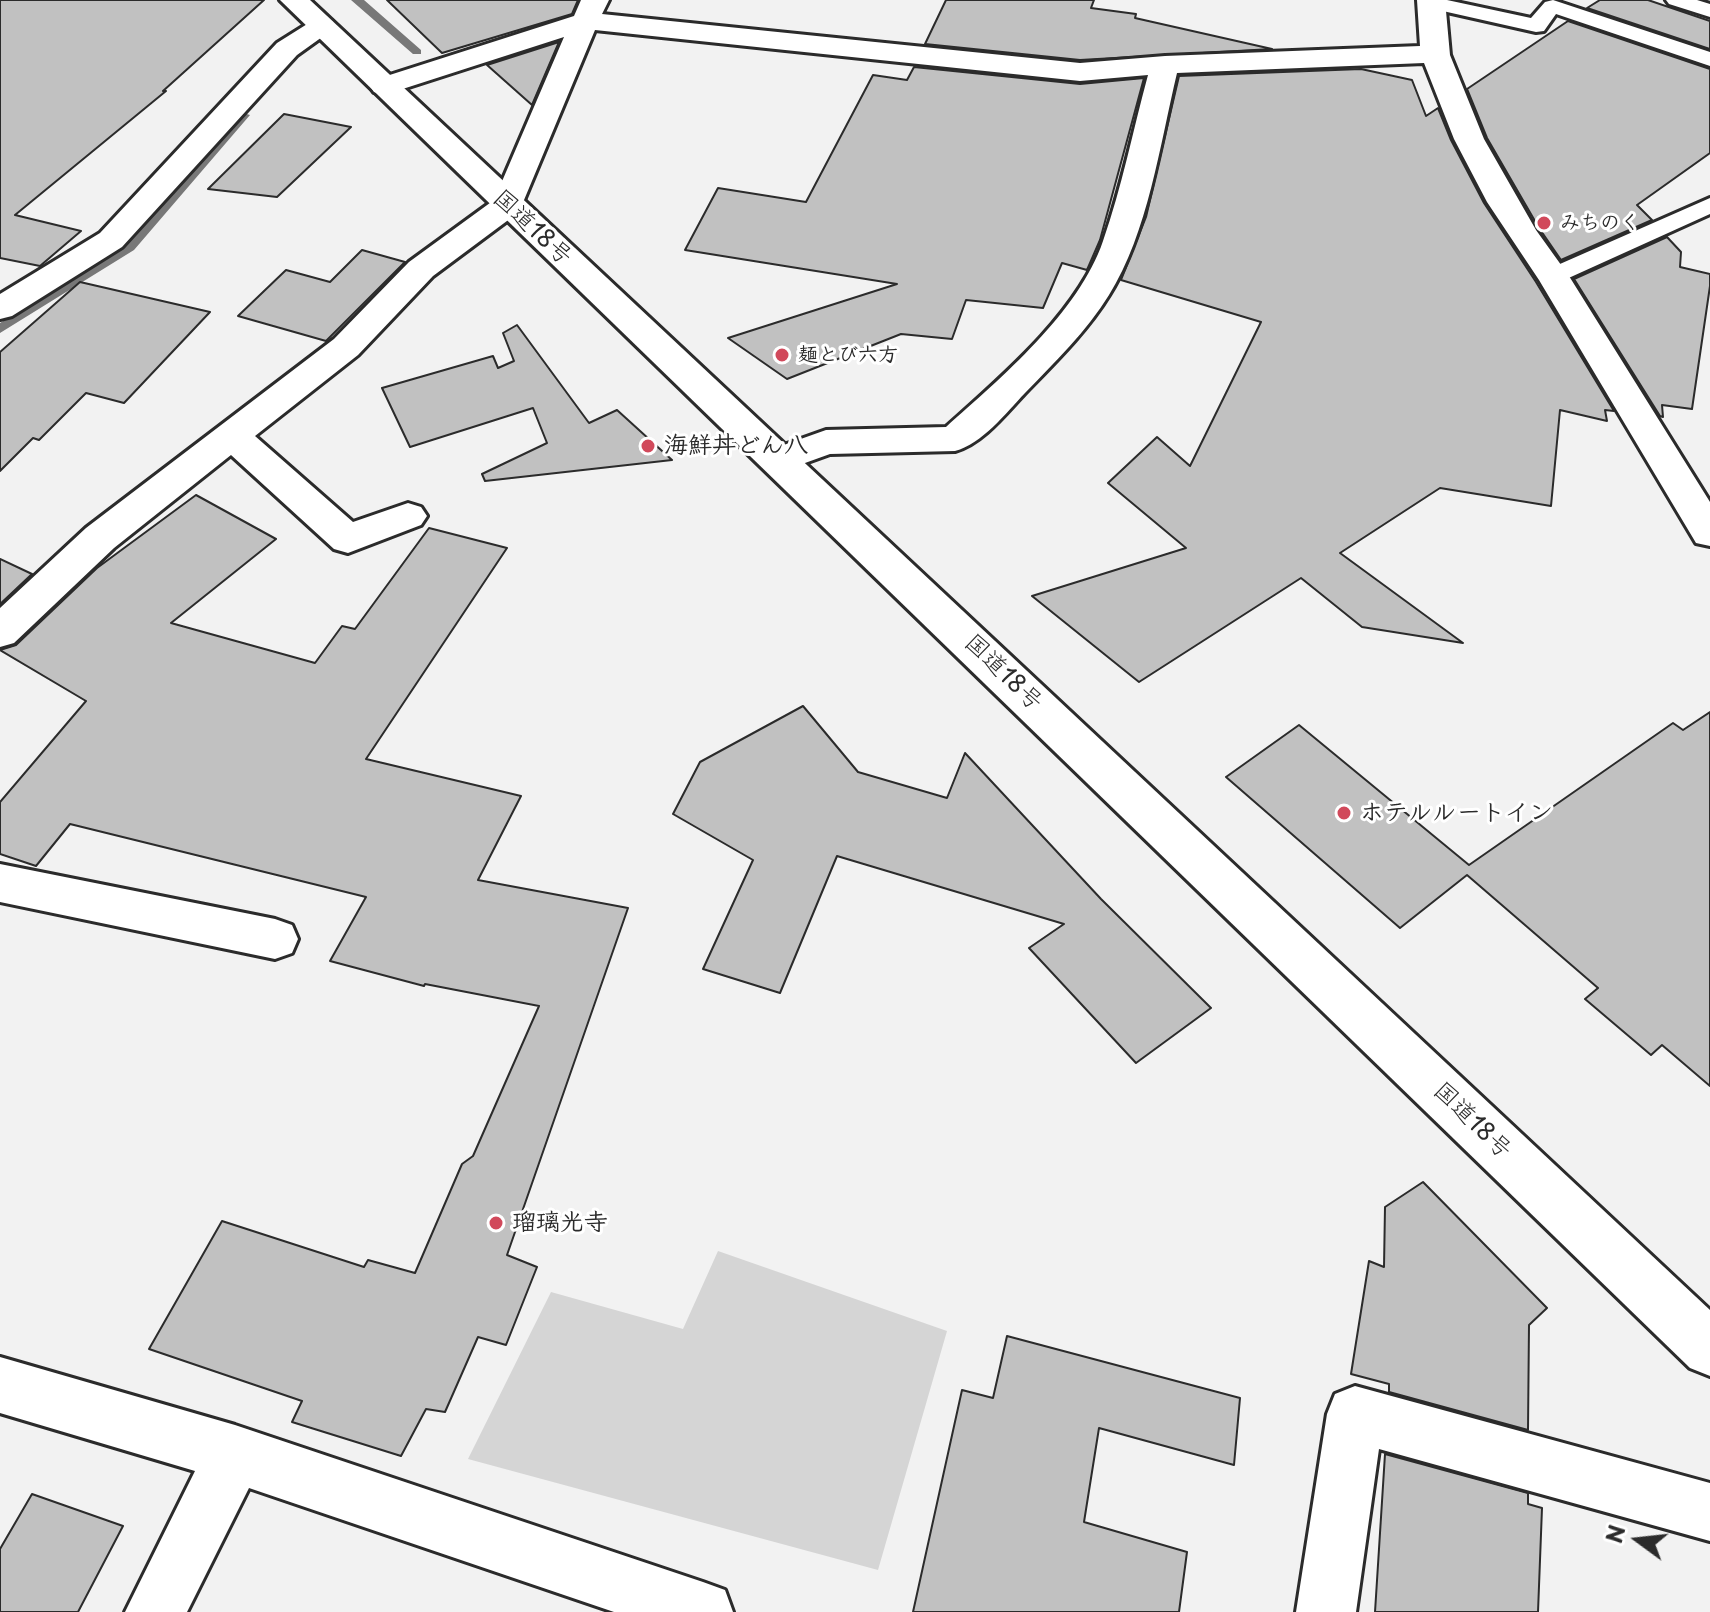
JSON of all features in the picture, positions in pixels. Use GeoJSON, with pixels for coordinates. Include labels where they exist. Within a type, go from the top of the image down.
{"type":"FeatureCollection","features":[{"type":"Feature","properties":{"kind":"main road","name":"国道18号"},"geometry":{"type":"LineString","coordinates":[[294,0],[1710,1348]]}},
{"type":"Feature","properties":{"kind":"main road"},"geometry":{"type":"LineString","coordinates":[[1431,1],[1436,54],[1470,141],[1536,257],[1553,276],[1710,533]]}},
{"type":"Feature","properties":{"kind":"main road"},"geometry":{"type":"LineString","coordinates":[[384,86],[590,11],[1080,72],[1165,65],[1436,54]]}},
{"type":"Feature","properties":{"kind":"main road"},"geometry":{"type":"LineString","coordinates":[[0,632],[100,538],[346,347],[421,269],[508,205],[590,11]]}},
{"type":"Feature","properties":{"kind":"main road"},"geometry":{"type":"LineString","coordinates":[[0,309],[111,240],[287,49],[322,27]]}},
{"type":"Feature","properties":{"kind":"main road"},"geometry":{"type":"LineString","coordinates":[[780,460],[826,442],[955,439],[995,403],[1051,345],[1094,293],[1119,243],[1165,65]]}},
{"type":"Feature","properties":{"kind":"main road"},"geometry":{"type":"LineString","coordinates":[[232,436],[348,539],[408,516]]}},
{"type":"Feature","properties":{"kind":"main road"},"geometry":{"type":"LineString","coordinates":[[0,883],[275,939]]}},
{"type":"Feature","properties":{"kind":"main road"},"geometry":{"type":"LineString","coordinates":[[0,1385],[235,1454],[703,1612]]}},
{"type":"Feature","properties":{"kind":"main road"},"geometry":{"type":"LineString","coordinates":[[1326,1612],[1355,1414],[1710,1512]]}},
{"type":"Feature","properties":{"kind":"main road"},"geometry":{"type":"LineString","coordinates":[[155,1612],[235,1454]]}},
{"type":"Feature","properties":{"kind":"lane"},"geometry":{"type":"LineString","coordinates":[[1676,0],[1710,11]]}},
{"type":"Feature","properties":{"kind":"lane"},"geometry":{"type":"LineString","coordinates":[[1431,1],[1536,26],[1552,6],[1710,59]]}},
{"type":"Feature","properties":{"kind":"lane"},"geometry":{"type":"LineString","coordinates":[[1553,276],[1710,205]]}},
{"type":"Feature","properties":{"kind":"shaded area"},"geometry":{"type":"Polygon","coordinates":[[[718,1251],[947,1331],[878,1570],[468,1459],[551,1292],[683,1329],[718,1251]]]}},
{"type":"Feature","properties":{"kind":"building"},"geometry":{"type":"Polygon","coordinates":[[[0,0],[264,0],[163,91],[166,91],[15,215],[81,231],[40,266],[0,258],[0,0]]]}},
{"type":"Feature","properties":{"kind":"building"},"geometry":{"type":"Polygon","coordinates":[[[387,0],[578,0],[572,14],[442,53],[387,0]]]}},
{"type":"Feature","properties":{"kind":"building"},"geometry":{"type":"Polygon","coordinates":[[[946,0],[1094,0],[1091,8],[1136,14],[1135,18],[1272,49],[1080,60],[925,44],[946,0]]]}},
{"type":"Feature","properties":{"kind":"building"},"geometry":{"type":"Polygon","coordinates":[[[1600,0],[1648,0],[1710,21],[1710,49],[1587,8],[1600,0]]]}},
{"type":"Feature","properties":{"kind":"building"},"geometry":{"type":"Polygon","coordinates":[[[1568,21],[1710,69],[1710,153],[1637,205],[1652,220],[1561,260],[1487,138],[1467,89],[1568,21]]]}},
{"type":"Feature","properties":{"kind":"building"},"geometry":{"type":"Polygon","coordinates":[[[559,42],[532,105],[487,65],[559,42]]]}},
{"type":"Feature","properties":{"kind":"building"},"geometry":{"type":"Polygon","coordinates":[[[914,67],[1080,84],[1144,78],[1100,240],[1087,270],[1062,263],[1043,308],[966,300],[952,339],[901,334],[787,379],[728,338],[897,284],[685,250],[718,188],[806,202],[873,75],[907,80],[914,67]]]}},
{"type":"Feature","properties":{"kind":"building"},"geometry":{"type":"Polygon","coordinates":[[[1361,69],[1412,80],[1426,116],[1438,108],[1484,203],[1614,411],[1605,410],[1607,421],[1560,410],[1551,506],[1440,488],[1340,553],[1463,643],[1362,627],[1301,578],[1139,682],[1032,596],[1186,548],[1108,483],[1157,437],[1190,466],[1261,322],[1121,280],[1146,217],[1179,76],[1361,69]]]}},
{"type":"Feature","properties":{"kind":"building"},"geometry":{"type":"Polygon","coordinates":[[[284,114],[351,127],[277,197],[208,189],[284,114]]]}},
{"type":"Feature","properties":{"kind":"building"},"geometry":{"type":"Polygon","coordinates":[[[1667,237],[1681,252],[1680,267],[1710,274],[1710,286],[1692,409],[1662,405],[1663,417],[1574,279],[1667,237]]]}},
{"type":"Feature","properties":{"kind":"building"},"geometry":{"type":"Polygon","coordinates":[[[362,250],[405,262],[326,341],[238,316],[286,270],[330,282],[362,250]]]}},
{"type":"Feature","properties":{"kind":"building"},"geometry":{"type":"Polygon","coordinates":[[[80,282],[210,312],[124,403],[86,393],[39,440],[33,438],[0,471],[0,352],[80,282]]]}},
{"type":"Feature","properties":{"kind":"building"},"geometry":{"type":"Polygon","coordinates":[[[517,325],[589,423],[617,410],[672,460],[485,481],[482,474],[547,443],[533,408],[410,447],[382,388],[493,356],[498,368],[514,361],[503,333],[517,325]]]}},
{"type":"Feature","properties":{"kind":"building"},"geometry":{"type":"Polygon","coordinates":[[[196,495],[276,539],[171,623],[315,663],[342,626],[355,629],[429,528],[507,548],[366,759],[521,796],[478,880],[628,908],[507,1255],[537,1267],[506,1345],[478,1337],[445,1412],[426,1409],[401,1456],[292,1422],[302,1401],[149,1349],[222,1221],[364,1267],[368,1260],[415,1273],[462,1164],[473,1156],[539,1006],[424,986],[330,961],[366,897],[70,824],[36,866],[0,854],[0,802],[86,701],[0,650],[16,645],[97,568],[196,495]]]}},
{"type":"Feature","properties":{"kind":"building"},"geometry":{"type":"Polygon","coordinates":[[[0,559],[32,574],[0,604],[0,559]]]}},
{"type":"Feature","properties":{"kind":"building"},"geometry":{"type":"Polygon","coordinates":[[[803,706],[858,772],[947,798],[965,753],[1101,899],[1211,1008],[1136,1063],[1029,948],[1064,924],[837,856],[780,993],[703,969],[753,860],[673,814],[700,762],[803,706]]]}},
{"type":"Feature","properties":{"kind":"building"},"geometry":{"type":"Polygon","coordinates":[[[1710,712],[1710,1086],[1662,1045],[1651,1055],[1585,999],[1598,988],[1467,875],[1400,928],[1226,777],[1299,725],[1469,865],[1673,723],[1683,730],[1710,712]]]}},
{"type":"Feature","properties":{"kind":"building"},"geometry":{"type":"Polygon","coordinates":[[[1423,1182],[1547,1308],[1529,1325],[1528,1430],[1389,1392],[1389,1384],[1351,1374],[1369,1261],[1384,1267],[1385,1207],[1423,1182]]]}},
{"type":"Feature","properties":{"kind":"building"},"geometry":{"type":"Polygon","coordinates":[[[1007,1336],[1240,1398],[1234,1465],[1099,1428],[1084,1522],[1187,1552],[1179,1612],[913,1612],[962,1390],[993,1398],[1007,1336]]]}},
{"type":"Feature","properties":{"kind":"building"},"geometry":{"type":"Polygon","coordinates":[[[1385,1454],[1528,1493],[1528,1504],[1542,1508],[1538,1612],[1375,1612],[1385,1454]]]}},
{"type":"Feature","properties":{"kind":"building"},"geometry":{"type":"Polygon","coordinates":[[[32,1494],[123,1526],[78,1612],[0,1612],[0,1549],[32,1494]]]}},
{"type":"Feature","properties":{"kind":"waterway"},"geometry":{"type":"LineString","coordinates":[[357,0],[417,52]]}},
{"type":"Feature","properties":{"kind":"waterway"},"geometry":{"type":"LineString","coordinates":[[0,329],[129,247],[244,115]]}},
{"type":"Feature","properties":{"kind":"place","name":"みちのく"},"geometry":{"type":"Point","coordinates":[1544,223]}},
{"type":"Feature","properties":{"kind":"place","name":"麺とび六方"},"geometry":{"type":"Point","coordinates":[782,355]}},
{"type":"Feature","properties":{"kind":"place","name":"海鮮丼どん八"},"geometry":{"type":"Point","coordinates":[648,446]}},
{"type":"Feature","properties":{"kind":"place","name":"ホテルルートイン"},"geometry":{"type":"Point","coordinates":[1344,813]}},
{"type":"Feature","properties":{"kind":"place","name":"瑠璃光寺"},"geometry":{"type":"Point","coordinates":[496,1223]}}]}
